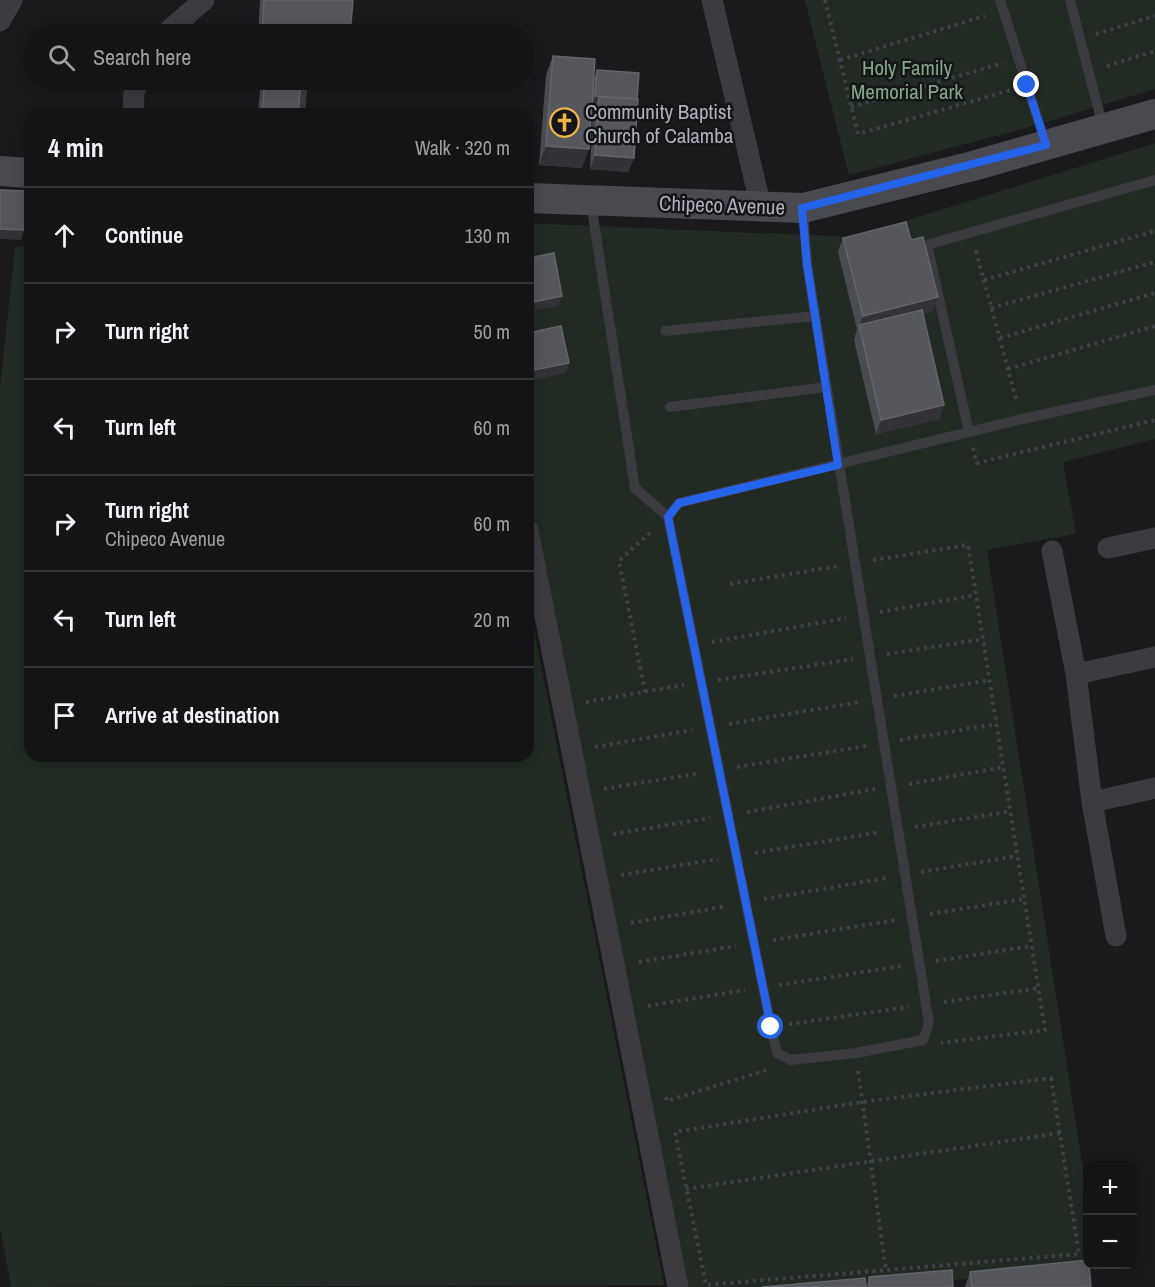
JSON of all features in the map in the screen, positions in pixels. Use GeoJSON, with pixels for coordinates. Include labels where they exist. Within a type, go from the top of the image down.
{"type":"FeatureCollection","features":[{"type":"Feature","properties":{"kind":"main road","name":"Chipeco Avenue"},"geometry":{"type":"LineString","coordinates":[[534,198],[802,208],[1046,145],[1155,114]]}},
{"type":"Feature","properties":{"kind":"main road"},"geometry":{"type":"LineString","coordinates":[[0,171],[24,173]]}},
{"type":"Feature","properties":{"kind":"street"},"geometry":{"type":"LineString","coordinates":[[0,21],[12,0]]}},
{"type":"Feature","properties":{"kind":"street"},"geometry":{"type":"LineString","coordinates":[[176,24],[204,0]]}},
{"type":"Feature","properties":{"kind":"street"},"geometry":{"type":"LineString","coordinates":[[712,0],[761,207]]}},
{"type":"Feature","properties":{"kind":"street"},"geometry":{"type":"LineString","coordinates":[[133,108],[135,90]]}},
{"type":"Feature","properties":{"kind":"street"},"geometry":{"type":"LineString","coordinates":[[1108,548],[1155,538]]}},
{"type":"Feature","properties":{"kind":"street"},"geometry":{"type":"LineString","coordinates":[[1052,551],[1076,674],[1092,802],[1116,936]]}},
{"type":"Feature","properties":{"kind":"street"},"geometry":{"type":"LineString","coordinates":[[534,560],[678,1287]]}},
{"type":"Feature","properties":{"kind":"street"},"geometry":{"type":"LineString","coordinates":[[1076,674],[1155,657]]}},
{"type":"Feature","properties":{"kind":"street"},"geometry":{"type":"LineString","coordinates":[[1092,802],[1155,788]]}},
{"type":"Feature","properties":{"kind":"lane"},"geometry":{"type":"LineString","coordinates":[[1070,0],[1104,129]]}},
{"type":"Feature","properties":{"kind":"lane"},"geometry":{"type":"LineString","coordinates":[[1002,5],[1046,145]]}},
{"type":"Feature","properties":{"kind":"lane"},"geometry":{"type":"LineString","coordinates":[[301,108],[302,90]]}},
{"type":"Feature","properties":{"kind":"lane"},"geometry":{"type":"LineString","coordinates":[[969,432],[927,245],[1155,180]]}},
{"type":"Feature","properties":{"kind":"lane"},"geometry":{"type":"LineString","coordinates":[[591,201],[635,488],[668,517],[771,1027],[777,1053],[791,1060],[856,1053],[922,1040],[929,1023],[838,465],[807,264],[802,208]]}},
{"type":"Feature","properties":{"kind":"lane"},"geometry":{"type":"LineString","coordinates":[[665,331],[815,316]]}},
{"type":"Feature","properties":{"kind":"lane"},"geometry":{"type":"LineString","coordinates":[[670,407],[826,387]]}},
{"type":"Feature","properties":{"kind":"lane"},"geometry":{"type":"LineString","coordinates":[[668,517],[679,503],[1022,419],[1155,390]]}},
{"type":"Feature","properties":{"kind":"path"},"geometry":{"type":"LineString","coordinates":[[825,0],[858,134],[1027,85]]}},
{"type":"Feature","properties":{"kind":"path"},"geometry":{"type":"LineString","coordinates":[[840,60],[1002,5]]}},
{"type":"Feature","properties":{"kind":"path"},"geometry":{"type":"LineString","coordinates":[[1081,39],[1155,16]]}},
{"type":"Feature","properties":{"kind":"path"},"geometry":{"type":"LineString","coordinates":[[1089,71],[1155,51]]}},
{"type":"Feature","properties":{"kind":"path"},"geometry":{"type":"LineString","coordinates":[[851,107],[1018,58]]}},
{"type":"Feature","properties":{"kind":"path"},"geometry":{"type":"LineString","coordinates":[[984,280],[1155,231]]}},
{"type":"Feature","properties":{"kind":"path"},"geometry":{"type":"LineString","coordinates":[[971,233],[1022,419]]}},
{"type":"Feature","properties":{"kind":"path"},"geometry":{"type":"LineString","coordinates":[[992,308],[1155,262]]}},
{"type":"Feature","properties":{"kind":"path"},"geometry":{"type":"LineString","coordinates":[[1000,338],[1155,293]]}},
{"type":"Feature","properties":{"kind":"path"},"geometry":{"type":"LineString","coordinates":[[1008,369],[1155,326]]}},
{"type":"Feature","properties":{"kind":"path"},"geometry":{"type":"LineString","coordinates":[[969,432],[977,464],[1155,420]]}},
{"type":"Feature","properties":{"kind":"path"},"geometry":{"type":"LineString","coordinates":[[645,692],[619,561],[668,517]]}},
{"type":"Feature","properties":{"kind":"path"},"geometry":{"type":"LineString","coordinates":[[922,1040],[945,1044],[1045,1030],[968,545]]}},
{"type":"Feature","properties":{"kind":"path"},"geometry":{"type":"LineString","coordinates":[[694,646],[977,595]]}},
{"type":"Feature","properties":{"kind":"path"},"geometry":{"type":"LineString","coordinates":[[588,712],[586,701],[984,639]]}},
{"type":"Feature","properties":{"kind":"path"},"geometry":{"type":"LineString","coordinates":[[595,747],[990,680]]}},
{"type":"Feature","properties":{"kind":"path"},"geometry":{"type":"LineString","coordinates":[[604,789],[997,724]]}},
{"type":"Feature","properties":{"kind":"path"},"geometry":{"type":"LineString","coordinates":[[593,735],[597,758]]}},
{"type":"Feature","properties":{"kind":"path"},"geometry":{"type":"LineString","coordinates":[[613,834],[1004,767]]}},
{"type":"Feature","properties":{"kind":"path"},"geometry":{"type":"LineString","coordinates":[[601,779],[606,801]]}},
{"type":"Feature","properties":{"kind":"path"},"geometry":{"type":"LineString","coordinates":[[621,875],[1011,811]]}},
{"type":"Feature","properties":{"kind":"path"},"geometry":{"type":"LineString","coordinates":[[610,823],[615,845]]}},
{"type":"Feature","properties":{"kind":"path"},"geometry":{"type":"LineString","coordinates":[[631,923],[1017,856]]}},
{"type":"Feature","properties":{"kind":"path"},"geometry":{"type":"LineString","coordinates":[[619,865],[623,885]]}},
{"type":"Feature","properties":{"kind":"path"},"geometry":{"type":"LineString","coordinates":[[639,962],[1024,899]]}},
{"type":"Feature","properties":{"kind":"path"},"geometry":{"type":"LineString","coordinates":[[629,913],[633,933]]}},
{"type":"Feature","properties":{"kind":"path"},"geometry":{"type":"LineString","coordinates":[[648,1006],[1032,946]]}},
{"type":"Feature","properties":{"kind":"path"},"geometry":{"type":"LineString","coordinates":[[637,952],[641,973]]}},
{"type":"Feature","properties":{"kind":"path"},"geometry":{"type":"LineString","coordinates":[[771,1027],[1039,988]]}},
{"type":"Feature","properties":{"kind":"path"},"geometry":{"type":"LineString","coordinates":[[646,995],[650,1017]]}},
{"type":"Feature","properties":{"kind":"path"},"geometry":{"type":"LineString","coordinates":[[665,1091],[667,1101],[769,1071],[777,1053]]}},
{"type":"Feature","properties":{"kind":"path"},"geometry":{"type":"LineString","coordinates":[[856,1053],[886,1270]]}},
{"type":"Feature","properties":{"kind":"path"},"geometry":{"type":"LineString","coordinates":[[1051,1078],[1079,1254],[706,1285],[675,1132],[862,1102],[1051,1078]]}},
{"type":"Feature","properties":{"kind":"path"},"geometry":{"type":"LineString","coordinates":[[686,1189],[1060,1133]]}},
{"type":"Feature","properties":{"kind":"green space","name":"Holy Family Memorial Park"},"geometry":{"type":"Polygon","coordinates":[[[805,0],[1155,0],[1155,89],[1033,126],[849,175],[805,0]]]}},
{"type":"Feature","properties":{"kind":"green space"},"geometry":{"type":"Polygon","coordinates":[[[1155,143],[1155,439],[1063,462],[1076,534],[987,550],[1083,1169],[1083,1269],[1087,1269],[870,1287],[686,1287],[534,519],[534,223],[854,237],[1155,143]]]}},
{"type":"Feature","properties":{"kind":"green space"},"geometry":{"type":"Polygon","coordinates":[[[15,246],[24,247],[24,762],[534,762],[534,630],[664,1285],[11,1287],[0,1227],[0,388],[15,246]]]}},
{"type":"Feature","properties":{"kind":"building"},"geometry":{"type":"Polygon","coordinates":[[[264,0],[353,0],[351,24],[263,24],[264,0]]]}},
{"type":"Feature","properties":{"kind":"building","name":"Community Baptist Church of Calamba"},"geometry":{"type":"Polygon","coordinates":[[[553,56],[595,59],[589,149],[546,146],[553,56]]]}},
{"type":"Feature","properties":{"kind":"building"},"geometry":{"type":"Polygon","coordinates":[[[597,70],[639,73],[637,99],[595,96],[597,70]]]}},
{"type":"Feature","properties":{"kind":"building"},"geometry":{"type":"Polygon","coordinates":[[[264,90],[300,90],[299,108],[263,108],[264,90]]]}},
{"type":"Feature","properties":{"kind":"building"},"geometry":{"type":"Polygon","coordinates":[[[599,97],[638,99],[634,158],[595,155],[599,97]]]}},
{"type":"Feature","properties":{"kind":"building"},"geometry":{"type":"Polygon","coordinates":[[[0,190],[24,191],[24,230],[0,229],[0,190]]]}},
{"type":"Feature","properties":{"kind":"building"},"geometry":{"type":"Polygon","coordinates":[[[906,222],[911,240],[923,237],[938,297],[863,316],[843,238],[906,222]]]}},
{"type":"Feature","properties":{"kind":"building"},"geometry":{"type":"Polygon","coordinates":[[[554,253],[562,296],[534,302],[534,257],[554,253]]]}},
{"type":"Feature","properties":{"kind":"building"},"geometry":{"type":"Polygon","coordinates":[[[922,310],[944,405],[881,420],[859,325],[922,310]]]}},
{"type":"Feature","properties":{"kind":"building"},"geometry":{"type":"Polygon","coordinates":[[[561,326],[569,363],[534,370],[534,332],[561,326]]]}},
{"type":"Feature","properties":{"kind":"building"},"geometry":{"type":"Polygon","coordinates":[[[1083,1261],[1083,1269],[1089,1269],[1091,1287],[972,1287],[970,1272],[1083,1261]]]}},
{"type":"Feature","properties":{"kind":"building"},"geometry":{"type":"Polygon","coordinates":[[[952,1270],[953,1287],[870,1287],[869,1277],[952,1270]]]}},
{"type":"Feature","properties":{"kind":"building"},"geometry":{"type":"Polygon","coordinates":[[[865,1278],[866,1287],[762,1287],[865,1278]]]}},
{"type":"Feature","properties":{"kind":"place","name":"Community Baptist Church of Calamba"},"geometry":{"type":"Point","coordinates":[564,123]}},
{"type":"Feature","properties":{"kind":"route"},"geometry":{"type":"LineString","coordinates":[[771,1027],[668,517],[679,503],[838,465],[807,264],[802,208],[973,166],[1046,145],[1027,85]]}}]}
